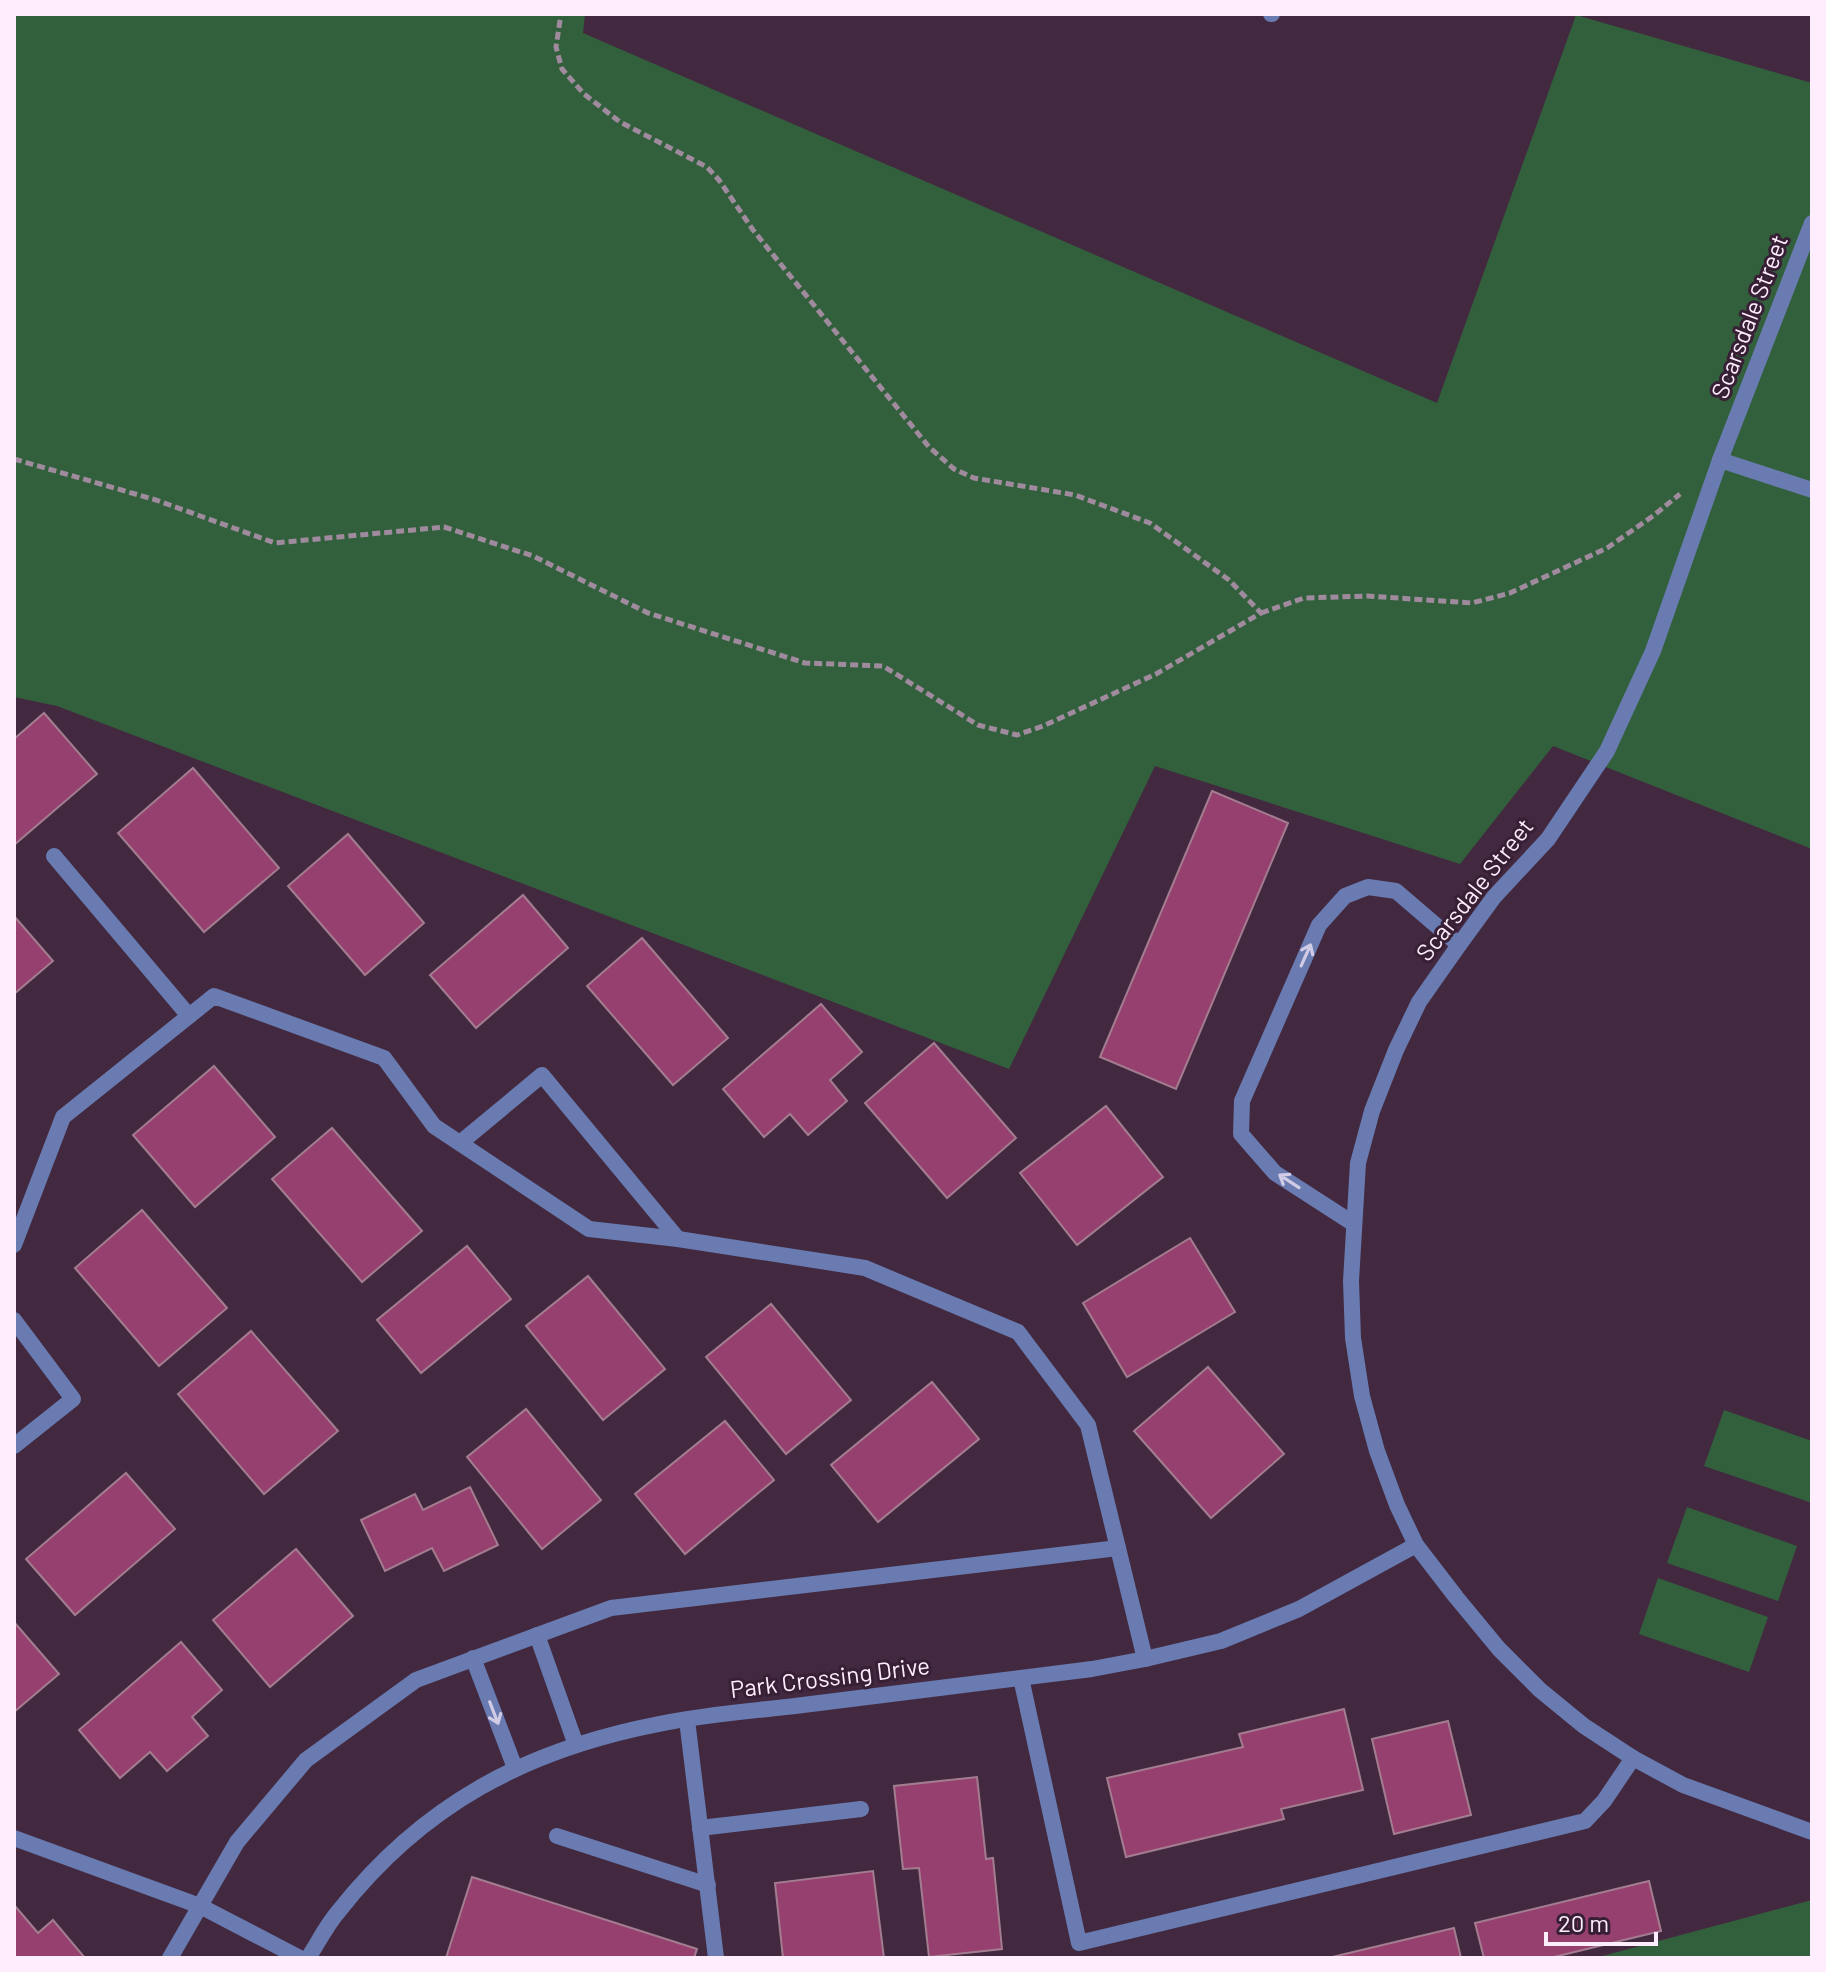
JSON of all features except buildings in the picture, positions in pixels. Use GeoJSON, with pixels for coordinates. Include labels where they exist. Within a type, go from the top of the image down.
{"type":"FeatureCollection","features":[{"type":"Feature","properties":{"kind":"street","name":"Scarsdale Street"},"geometry":{"type":"LineString","coordinates":[[1812,223],[1720,460],[1653,651],[1607,751],[1548,839],[1494,897],[1459,945],[1419,1002],[1396,1050],[1372,1111],[1358,1163],[1351,1281],[1352,1324],[1362,1396],[1377,1451],[1397,1505],[1416,1545],[1499,1649],[1540,1690],[1584,1726],[1633,1758],[1683,1785],[1812,1832]]}},
{"type":"Feature","properties":{"kind":"street"},"geometry":{"type":"LineString","coordinates":[[1720,460],[1812,490]]}},
{"type":"Feature","properties":{"kind":"street"},"geometry":{"type":"LineString","coordinates":[[54,856],[189,1016]]}},
{"type":"Feature","properties":{"kind":"street"},"geometry":{"type":"LineString","coordinates":[[1354,1224],[1275,1173],[1241,1134],[1242,1101],[1319,925],[1345,896],[1368,887],[1396,891],[1459,945]]}},
{"type":"Feature","properties":{"kind":"street"},"geometry":{"type":"LineString","coordinates":[[14,1245],[63,1117],[214,996],[384,1058],[434,1126],[589,1229],[678,1239],[865,1268],[1018,1332],[1088,1425],[1145,1659]]}},
{"type":"Feature","properties":{"kind":"street"},"geometry":{"type":"LineString","coordinates":[[460,1143],[542,1075],[678,1239]]}},
{"type":"Feature","properties":{"kind":"street"},"geometry":{"type":"LineString","coordinates":[[14,1320],[73,1399],[14,1446]]}},
{"type":"Feature","properties":{"kind":"street","name":"Park Crossing Drive"},"geometry":{"type":"LineString","coordinates":[[308,1958],[335,1915],[402,1842],[484,1784],[515,1768],[576,1745],[660,1723],[1092,1669],[1221,1641],[1299,1609],[1416,1545]]}},
{"type":"Feature","properties":{"kind":"street"},"geometry":{"type":"LineString","coordinates":[[170,1958],[237,1842],[306,1760],[416,1680],[611,1608],[1118,1548]]}},
{"type":"Feature","properties":{"kind":"street"},"geometry":{"type":"LineString","coordinates":[[537,1635],[576,1745]]}},
{"type":"Feature","properties":{"kind":"street"},"geometry":{"type":"LineString","coordinates":[[473,1658],[515,1768]]}},
{"type":"Feature","properties":{"kind":"street"},"geometry":{"type":"LineString","coordinates":[[1021,1678],[1079,1943],[1585,1821],[1604,1801],[1633,1758]]}},
{"type":"Feature","properties":{"kind":"street"},"geometry":{"type":"LineString","coordinates":[[687,1720],[716,1958]]}},
{"type":"Feature","properties":{"kind":"street"},"geometry":{"type":"LineString","coordinates":[[700,1828],[861,1809]]}},
{"type":"Feature","properties":{"kind":"street"},"geometry":{"type":"LineString","coordinates":[[557,1836],[708,1885]]}},
{"type":"Feature","properties":{"kind":"street"},"geometry":{"type":"LineString","coordinates":[[14,1838],[200,1906],[300,1958]]}},
{"type":"Feature","properties":{"kind":"path"},"geometry":{"type":"LineString","coordinates":[[561,14],[556,47],[562,69],[584,94],[620,122],[707,167],[753,230],[929,447],[954,469],[974,478],[1075,495],[1150,523],[1229,580],[1261,613]]}},
{"type":"Feature","properties":{"kind":"path"},"geometry":{"type":"LineString","coordinates":[[14,459],[156,500],[275,543],[444,527],[533,556],[662,618],[805,663],[883,666],[978,725],[1017,735],[1156,674],[1261,613],[1304,598],[1367,596],[1472,603],[1510,593],[1607,548],[1653,516],[1720,460]]}},
{"type":"Feature","properties":{"kind":"green space"},"geometry":{"type":"Polygon","coordinates":[[[14,14],[585,14],[583,33],[1437,403],[1576,15],[1812,83],[1812,849],[1553,746],[1460,864],[1155,766],[1009,1069],[57,706],[14,697],[14,14]]]}},
{"type":"Feature","properties":{"kind":"green space"},"geometry":{"type":"Polygon","coordinates":[[[1724,1410],[1812,1441],[1812,1503],[1704,1466],[1724,1410]]]}},
{"type":"Feature","properties":{"kind":"green space"},"geometry":{"type":"Polygon","coordinates":[[[1687,1507],[1797,1546],[1778,1601],[1667,1563],[1687,1507]]]}},
{"type":"Feature","properties":{"kind":"green space"},"geometry":{"type":"Polygon","coordinates":[[[1658,1578],[1768,1617],[1749,1672],[1639,1634],[1658,1578]]]}},
{"type":"Feature","properties":{"kind":"green space"},"geometry":{"type":"Polygon","coordinates":[[[1812,1900],[1812,1958],[1595,1958],[1812,1900]]]}}]}
